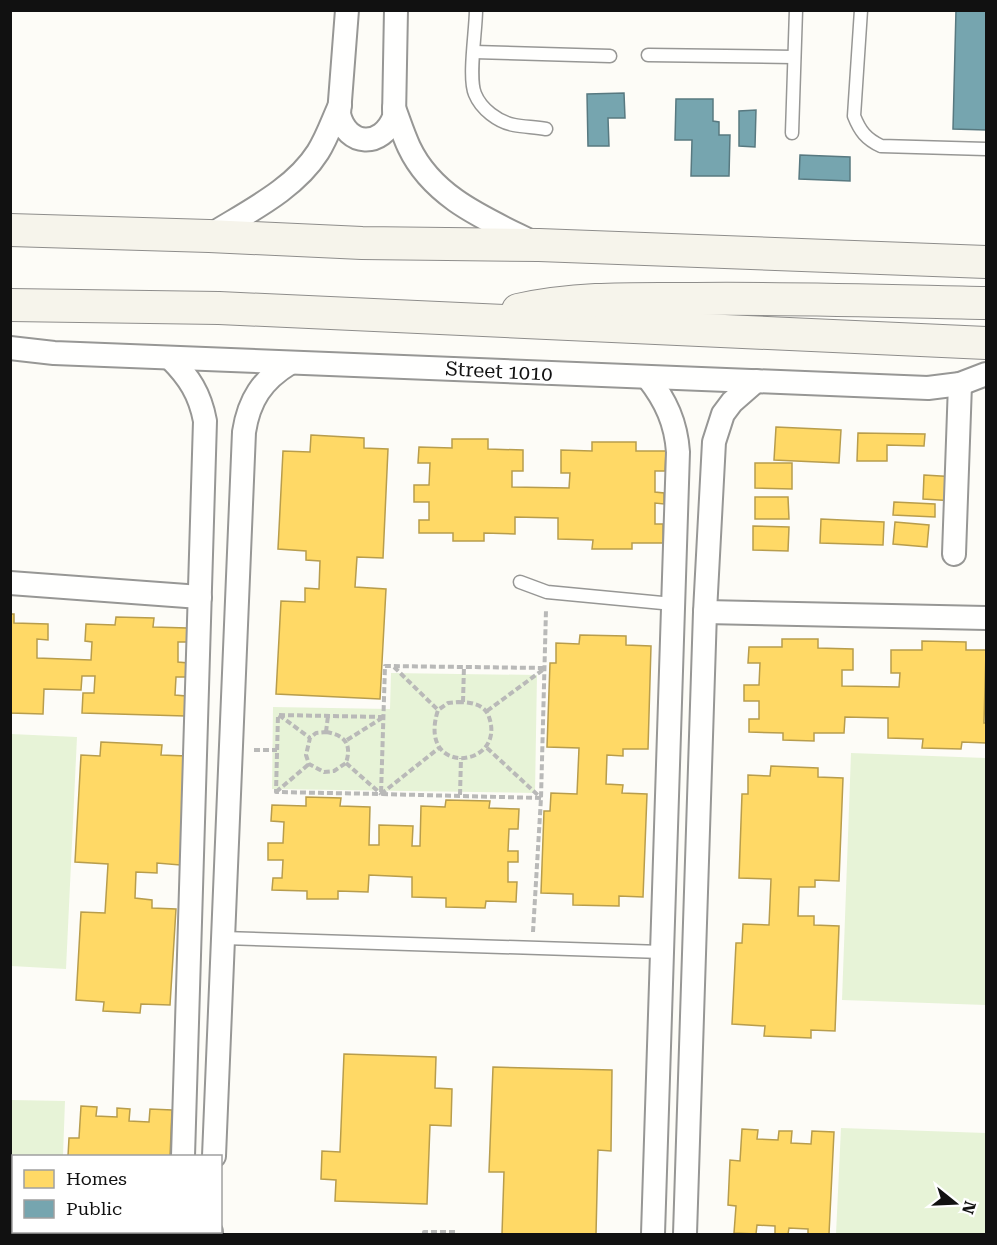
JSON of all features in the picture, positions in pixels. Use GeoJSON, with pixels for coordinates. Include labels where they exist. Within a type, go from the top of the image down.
{"type":"FeatureCollection","features":[{"type":"Feature","properties":{"kind":"street"},"geometry":{"type":"LineString","coordinates":[[347,10],[339,114],[346,130],[352,136],[369,140],[385,133],[394,117],[396,10]]}},
{"type":"Feature","properties":{"kind":"street"},"geometry":{"type":"LineString","coordinates":[[209,236],[276,195],[299,174],[318,152],[340,105]]}},
{"type":"Feature","properties":{"kind":"street"},"geometry":{"type":"LineString","coordinates":[[394,108],[409,148],[430,179],[461,206],[539,245]]}},
{"type":"Feature","properties":{"kind":"street"},"geometry":{"type":"LineString","coordinates":[[10,230],[362,243],[539,245],[987,262]]}},
{"type":"Feature","properties":{"kind":"street"},"geometry":{"type":"LineString","coordinates":[[486,321],[518,310],[584,299],[987,303]]}},
{"type":"Feature","properties":{"kind":"street"},"geometry":{"type":"LineString","coordinates":[[10,305],[219,308],[987,343]]}},
{"type":"Feature","properties":{"kind":"street","name":"Street 1010"},"geometry":{"type":"LineString","coordinates":[[10,348],[54,353],[928,388],[960,384],[987,375]]}},
{"type":"Feature","properties":{"kind":"street"},"geometry":{"type":"LineString","coordinates":[[170,358],[184,372],[198,394],[205,421],[183,1155]]}},
{"type":"Feature","properties":{"kind":"street"},"geometry":{"type":"LineString","coordinates":[[214,1155],[243,446],[247,414],[253,399],[275,372],[290,363]]}},
{"type":"Feature","properties":{"kind":"street"},"geometry":{"type":"LineString","coordinates":[[648,378],[667,405],[675,428],[678,452],[653,1234]]}},
{"type":"Feature","properties":{"kind":"street"},"geometry":{"type":"LineString","coordinates":[[686,1234],[705,612],[714,442],[723,414],[732,402],[756,381]]}},
{"type":"Feature","properties":{"kind":"street"},"geometry":{"type":"LineString","coordinates":[[954,554],[960,384]]}},
{"type":"Feature","properties":{"kind":"street"},"geometry":{"type":"LineString","coordinates":[[205,439],[218,430],[226,430],[234,433],[243,446]]}},
{"type":"Feature","properties":{"kind":"street"},"geometry":{"type":"LineString","coordinates":[[678,452],[700,448],[714,454]]}},
{"type":"Feature","properties":{"kind":"street"},"geometry":{"type":"LineString","coordinates":[[10,583],[200,597]]}},
{"type":"Feature","properties":{"kind":"street"},"geometry":{"type":"LineString","coordinates":[[705,612],[987,618]]}},
{"type":"Feature","properties":{"kind":"lane"},"geometry":{"type":"LineString","coordinates":[[477,10],[472,78],[474,93],[481,104],[501,121],[546,129]]}},
{"type":"Feature","properties":{"kind":"lane"},"geometry":{"type":"LineString","coordinates":[[792,133],[796,10]]}},
{"type":"Feature","properties":{"kind":"lane"},"geometry":{"type":"LineString","coordinates":[[861,10],[854,116],[859,129],[868,140],[881,146],[987,149]]}},
{"type":"Feature","properties":{"kind":"lane"},"geometry":{"type":"LineString","coordinates":[[474,52],[610,56]]}},
{"type":"Feature","properties":{"kind":"lane"},"geometry":{"type":"LineString","coordinates":[[648,55],[794,57]]}},
{"type":"Feature","properties":{"kind":"lane"},"geometry":{"type":"LineString","coordinates":[[520,582],[547,592],[673,604]]}},
{"type":"Feature","properties":{"kind":"lane"},"geometry":{"type":"LineString","coordinates":[[224,938],[662,952]]}},
{"type":"Feature","properties":{"kind":"path"},"geometry":{"type":"LineString","coordinates":[[532,947],[541,798],[547,592]]}},
{"type":"Feature","properties":{"kind":"path"},"geometry":{"type":"LineString","coordinates":[[381,794],[385,666],[545,668]]}},
{"type":"Feature","properties":{"kind":"path"},"geometry":{"type":"LineString","coordinates":[[464,666],[464,702]]}},
{"type":"Feature","properties":{"kind":"path"},"geometry":{"type":"LineString","coordinates":[[393,667],[438,710]]}},
{"type":"Feature","properties":{"kind":"path"},"geometry":{"type":"LineString","coordinates":[[486,711],[545,668]]}},
{"type":"Feature","properties":{"kind":"path"},"geometry":{"type":"LineString","coordinates":[[464,702],[480,706],[486,711],[490,719],[491,730],[487,748],[473,757],[461,758],[446,755],[439,748],[433,732],[438,710],[448,703],[464,702]]}},
{"type":"Feature","properties":{"kind":"path"},"geometry":{"type":"LineString","coordinates":[[278,715],[384,717]]}},
{"type":"Feature","properties":{"kind":"path"},"geometry":{"type":"LineString","coordinates":[[278,715],[310,738]]}},
{"type":"Feature","properties":{"kind":"path"},"geometry":{"type":"LineString","coordinates":[[276,792],[278,715]]}},
{"type":"Feature","properties":{"kind":"path"},"geometry":{"type":"LineString","coordinates":[[326,732],[328,716]]}},
{"type":"Feature","properties":{"kind":"path"},"geometry":{"type":"LineString","coordinates":[[346,740],[384,717]]}},
{"type":"Feature","properties":{"kind":"path"},"geometry":{"type":"LineString","coordinates":[[326,732],[337,733],[346,740],[349,747],[346,763],[334,771],[324,772],[309,764],[306,755],[310,738],[316,733],[326,732]]}},
{"type":"Feature","properties":{"kind":"path"},"geometry":{"type":"LineString","coordinates":[[381,794],[439,748]]}},
{"type":"Feature","properties":{"kind":"path"},"geometry":{"type":"LineString","coordinates":[[487,748],[541,798]]}},
{"type":"Feature","properties":{"kind":"path"},"geometry":{"type":"LineString","coordinates":[[460,795],[461,758]]}},
{"type":"Feature","properties":{"kind":"path"},"geometry":{"type":"LineString","coordinates":[[346,763],[381,794]]}},
{"type":"Feature","properties":{"kind":"path"},"geometry":{"type":"LineString","coordinates":[[276,792],[309,764]]}},
{"type":"Feature","properties":{"kind":"path"},"geometry":{"type":"LineString","coordinates":[[276,792],[541,798]]}},
{"type":"Feature","properties":{"kind":"path"},"geometry":{"type":"LineString","coordinates":[[424,1234],[424,1232],[456,1232]]}},
{"type":"Feature","properties":{"kind":"green space"},"geometry":{"type":"Polygon","coordinates":[[[391,673],[537,675],[535,793],[272,789],[273,707],[390,709],[391,673]]]}},
{"type":"Feature","properties":{"kind":"green space"},"geometry":{"type":"Polygon","coordinates":[[[11,734],[77,737],[66,969],[11,966],[11,734]]]}},
{"type":"Feature","properties":{"kind":"green space"},"geometry":{"type":"Polygon","coordinates":[[[851,753],[986,758],[986,1005],[842,1000],[851,753]]]}},
{"type":"Feature","properties":{"kind":"green space"},"geometry":{"type":"Polygon","coordinates":[[[11,1100],[65,1101],[63,1155],[12,1155],[12,1233],[61,1234],[11,1234],[11,1100]]]}},
{"type":"Feature","properties":{"kind":"green space"},"geometry":{"type":"Polygon","coordinates":[[[841,1128],[986,1133],[986,1234],[836,1234],[841,1128]]]}},
{"type":"Feature","properties":{"kind":"building: Homes"},"geometry":{"type":"Polygon","coordinates":[[[776,427],[841,430],[839,463],[774,460],[776,427]]]}},
{"type":"Feature","properties":{"kind":"building: Homes"},"geometry":{"type":"Polygon","coordinates":[[[858,433],[925,434],[924,446],[887,445],[887,461],[857,461],[858,433]]]}},
{"type":"Feature","properties":{"kind":"building: Homes"},"geometry":{"type":"Polygon","coordinates":[[[311,435],[364,438],[364,448],[388,449],[383,558],[357,557],[355,587],[386,589],[380,699],[276,694],[281,601],[305,602],[305,588],[319,589],[320,561],[306,560],[306,551],[278,549],[283,451],[310,452],[311,435]]]}},
{"type":"Feature","properties":{"kind":"building: Homes"},"geometry":{"type":"Polygon","coordinates":[[[452,439],[488,439],[488,449],[523,450],[523,471],[512,471],[512,487],[569,488],[570,473],[561,473],[561,450],[592,451],[592,442],[636,442],[636,451],[666,451],[665,471],[655,471],[655,492],[664,493],[664,504],[655,503],[655,524],[663,524],[663,543],[632,543],[632,549],[592,549],[593,540],[558,539],[558,518],[515,517],[515,534],[484,533],[484,541],[453,541],[453,533],[419,533],[419,520],[429,520],[429,502],[414,502],[414,485],[429,485],[430,463],[418,463],[419,447],[452,448],[452,439]]]}},
{"type":"Feature","properties":{"kind":"building: Homes"},"geometry":{"type":"Polygon","coordinates":[[[755,463],[792,463],[792,489],[755,488],[755,463]]]}},
{"type":"Feature","properties":{"kind":"building: Homes"},"geometry":{"type":"Polygon","coordinates":[[[924,475],[957,477],[955,501],[923,499],[924,475]]]}},
{"type":"Feature","properties":{"kind":"building: Homes"},"geometry":{"type":"Polygon","coordinates":[[[755,497],[788,497],[789,519],[755,519],[755,497]]]}},
{"type":"Feature","properties":{"kind":"building: Homes"},"geometry":{"type":"Polygon","coordinates":[[[894,502],[935,504],[935,517],[893,515],[894,502]]]}},
{"type":"Feature","properties":{"kind":"building: Homes"},"geometry":{"type":"Polygon","coordinates":[[[821,519],[884,522],[883,545],[820,543],[821,519]]]}},
{"type":"Feature","properties":{"kind":"building: Homes"},"geometry":{"type":"Polygon","coordinates":[[[895,522],[929,525],[927,547],[893,544],[895,522]]]}},
{"type":"Feature","properties":{"kind":"building: Homes"},"geometry":{"type":"Polygon","coordinates":[[[753,526],[789,527],[788,551],[753,550],[753,526]]]}},
{"type":"Feature","properties":{"kind":"building: Homes"},"geometry":{"type":"Polygon","coordinates":[[[10,614],[14,614],[14,623],[48,624],[48,640],[37,639],[37,658],[91,660],[92,642],[85,641],[86,624],[115,625],[116,617],[154,618],[153,627],[187,628],[187,642],[178,642],[178,662],[188,663],[187,677],[176,677],[175,695],[186,696],[185,716],[82,713],[83,693],[94,693],[95,676],[82,676],[81,690],[44,689],[43,714],[10,713],[10,614]]]}},
{"type":"Feature","properties":{"kind":"building: Homes"},"geometry":{"type":"Polygon","coordinates":[[[580,635],[626,636],[626,645],[651,646],[648,749],[623,749],[623,756],[607,755],[606,784],[623,785],[622,793],[647,794],[643,897],[619,896],[619,906],[573,905],[573,894],[541,893],[544,811],[550,811],[551,793],[577,794],[579,748],[547,747],[550,663],[556,663],[556,643],[579,644],[580,635]]]}},
{"type":"Feature","properties":{"kind":"building: Homes"},"geometry":{"type":"Polygon","coordinates":[[[782,639],[818,639],[818,648],[853,649],[853,670],[842,670],[842,686],[899,687],[900,673],[891,673],[891,650],[922,650],[922,641],[966,642],[966,650],[986,650],[984,723],[986,723],[986,743],[962,742],[961,749],[922,748],[923,739],[888,738],[888,718],[845,717],[844,733],[814,733],[814,741],[783,740],[783,733],[749,732],[749,719],[759,719],[759,701],[744,701],[744,685],[759,685],[760,663],[748,663],[749,647],[782,647],[782,639]]]}},
{"type":"Feature","properties":{"kind":"building: Homes"},"geometry":{"type":"Polygon","coordinates":[[[101,742],[162,745],[161,755],[187,756],[180,865],[157,863],[157,873],[136,872],[135,898],[152,900],[152,908],[176,909],[170,1005],[141,1004],[140,1013],[103,1011],[104,1002],[76,1000],[81,912],[105,913],[108,864],[75,862],[81,755],[100,756],[101,742]]]}},
{"type":"Feature","properties":{"kind":"building: Homes"},"geometry":{"type":"Polygon","coordinates":[[[771,766],[818,768],[818,777],[843,778],[839,881],[815,880],[815,887],[799,887],[798,916],[814,916],[814,925],[839,926],[835,1031],[811,1030],[811,1038],[764,1036],[765,1026],[732,1024],[736,943],[742,943],[743,924],[769,925],[771,879],[739,878],[742,794],[748,794],[748,775],[770,776],[771,766]]]}},
{"type":"Feature","properties":{"kind":"building: Homes"},"geometry":{"type":"Polygon","coordinates":[[[306,797],[341,798],[340,806],[370,807],[369,845],[379,845],[379,825],[413,826],[412,846],[420,846],[421,806],[445,807],[446,800],[490,801],[489,808],[519,809],[518,829],[509,829],[508,851],[518,851],[518,862],[508,862],[508,882],[517,882],[516,902],[486,901],[485,908],[446,907],[446,898],[412,897],[412,877],[369,875],[368,892],[338,891],[338,899],[307,899],[307,891],[272,890],[273,878],[282,878],[283,860],[268,860],[268,843],[283,843],[284,822],[271,821],[272,805],[306,806],[306,797]]]}},
{"type":"Feature","properties":{"kind":"building: Homes"},"geometry":{"type":"Polygon","coordinates":[[[344,1054],[436,1057],[435,1088],[452,1089],[451,1126],[430,1125],[427,1204],[335,1201],[336,1180],[321,1179],[322,1151],[340,1152],[344,1054]]]}},
{"type":"Feature","properties":{"kind":"building: Homes"},"geometry":{"type":"Polygon","coordinates":[[[493,1067],[612,1070],[611,1151],[598,1150],[596,1234],[502,1234],[504,1172],[489,1172],[493,1067]]]}},
{"type":"Feature","properties":{"kind":"building: Homes"},"geometry":{"type":"Polygon","coordinates":[[[81,1106],[97,1107],[96,1116],[117,1117],[117,1108],[130,1109],[129,1121],[149,1122],[150,1109],[172,1110],[170,1155],[68,1155],[69,1138],[79,1138],[81,1106]]]}},
{"type":"Feature","properties":{"kind":"building: Homes"},"geometry":{"type":"Polygon","coordinates":[[[742,1129],[758,1130],[757,1139],[778,1140],[779,1131],[792,1131],[791,1143],[811,1144],[812,1131],[834,1132],[829,1234],[808,1234],[808,1229],[789,1228],[788,1234],[775,1234],[775,1226],[757,1225],[756,1234],[734,1233],[736,1206],[728,1205],[730,1160],[740,1161],[742,1129]]]}},
{"type":"Feature","properties":{"kind":"building: Homes"},"geometry":{"type":"Polygon","coordinates":[[[97,1233],[127,1233],[127,1234],[97,1233]]]}},
{"type":"Feature","properties":{"kind":"building: Public"},"geometry":{"type":"Polygon","coordinates":[[[956,10],[986,10],[986,130],[953,129],[956,10]]]}},
{"type":"Feature","properties":{"kind":"building: Public"},"geometry":{"type":"Polygon","coordinates":[[[624,93],[625,118],[608,118],[609,146],[588,146],[587,94],[624,93]]]}},
{"type":"Feature","properties":{"kind":"building: Public"},"geometry":{"type":"Polygon","coordinates":[[[676,99],[713,99],[713,121],[719,122],[719,135],[730,135],[729,176],[691,176],[692,140],[675,140],[676,99]]]}},
{"type":"Feature","properties":{"kind":"building: Public"},"geometry":{"type":"Polygon","coordinates":[[[756,110],[755,147],[739,146],[739,111],[756,110]]]}},
{"type":"Feature","properties":{"kind":"building: Public"},"geometry":{"type":"Polygon","coordinates":[[[800,155],[850,157],[850,181],[799,179],[800,155]]]}}]}
